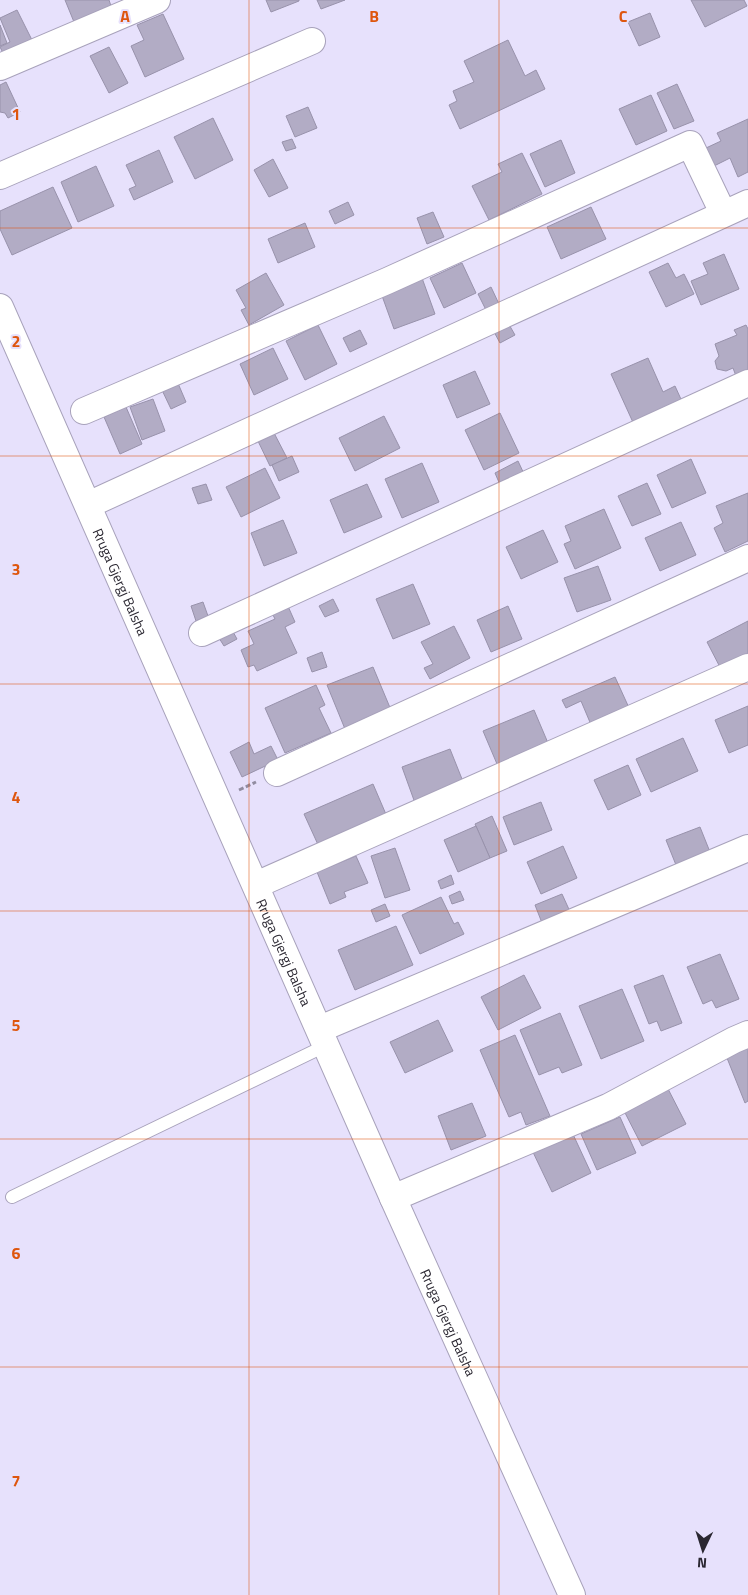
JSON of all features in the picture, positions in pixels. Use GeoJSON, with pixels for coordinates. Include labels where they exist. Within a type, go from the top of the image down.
{"type":"FeatureCollection","features":[{"type":"Feature","properties":{"kind":"street"},"geometry":{"type":"LineString","coordinates":[[0,67],[157,0]]}},
{"type":"Feature","properties":{"kind":"street"},"geometry":{"type":"LineString","coordinates":[[0,176],[312,41]]}},
{"type":"Feature","properties":{"kind":"street"},"geometry":{"type":"LineString","coordinates":[[84,411],[387,281],[690,144],[723,213]]}},
{"type":"Feature","properties":{"kind":"street"},"geometry":{"type":"LineString","coordinates":[[88,505],[748,203]]}},
{"type":"Feature","properties":{"kind":"street","name":"Rruga Gjergj Balsha"},"geometry":{"type":"LineString","coordinates":[[0,307],[10,356],[88,505],[394,1198],[572,1595]]}},
{"type":"Feature","properties":{"kind":"street"},"geometry":{"type":"LineString","coordinates":[[202,633],[748,383]]}},
{"type":"Feature","properties":{"kind":"street"},"geometry":{"type":"LineString","coordinates":[[277,773],[748,558]]}},
{"type":"Feature","properties":{"kind":"street"},"geometry":{"type":"LineString","coordinates":[[256,885],[748,667]]}},
{"type":"Feature","properties":{"kind":"street"},"geometry":{"type":"LineString","coordinates":[[324,1037],[748,848]]}},
{"type":"Feature","properties":{"kind":"street"},"geometry":{"type":"LineString","coordinates":[[394,1198],[608,1107],[748,1034]]}},
{"type":"Feature","properties":{"kind":"lane"},"geometry":{"type":"LineString","coordinates":[[12,1197],[324,1037]]}},
{"type":"Feature","properties":{"kind":"path"},"geometry":{"type":"LineString","coordinates":[[218,799],[277,773]]}},
{"type":"Feature","properties":{"kind":"building"},"geometry":{"type":"Polygon","coordinates":[[[65,0],[109,0],[111,6],[74,22],[65,0]]]}},
{"type":"Feature","properties":{"kind":"building"},"geometry":{"type":"Polygon","coordinates":[[[266,0],[299,0],[299,1],[271,12],[266,0]]]}},
{"type":"Feature","properties":{"kind":"building"},"geometry":{"type":"Polygon","coordinates":[[[317,0],[345,0],[321,9],[317,0]]]}},
{"type":"Feature","properties":{"kind":"building"},"geometry":{"type":"Polygon","coordinates":[[[691,0],[744,0],[747,6],[705,27],[691,0]]]}},
{"type":"Feature","properties":{"kind":"building"},"geometry":{"type":"Polygon","coordinates":[[[17,10],[35,46],[6,59],[0,47],[10,42],[0,18],[17,10]]]}},
{"type":"Feature","properties":{"kind":"building"},"geometry":{"type":"Polygon","coordinates":[[[650,13],[660,37],[639,46],[628,22],[650,13]]]}},
{"type":"Feature","properties":{"kind":"building"},"geometry":{"type":"Polygon","coordinates":[[[163,14],[184,59],[145,77],[131,46],[144,40],[137,25],[163,14]]]}},
{"type":"Feature","properties":{"kind":"building"},"geometry":{"type":"Polygon","coordinates":[[[0,25],[7,43],[0,46],[0,25]]]}},
{"type":"Feature","properties":{"kind":"building"},"geometry":{"type":"Polygon","coordinates":[[[508,40],[525,76],[536,70],[545,89],[460,129],[449,105],[457,101],[453,91],[474,82],[464,61],[508,40]]]}},
{"type":"Feature","properties":{"kind":"building"},"geometry":{"type":"Polygon","coordinates":[[[109,47],[128,83],[109,93],[90,56],[109,47]]]}},
{"type":"Feature","properties":{"kind":"building"},"geometry":{"type":"Polygon","coordinates":[[[6,82],[20,112],[8,118],[5,113],[0,112],[0,85],[6,82]]]}},
{"type":"Feature","properties":{"kind":"building"},"geometry":{"type":"Polygon","coordinates":[[[677,84],[694,121],[674,129],[657,93],[677,84]]]}},
{"type":"Feature","properties":{"kind":"building"},"geometry":{"type":"Polygon","coordinates":[[[651,95],[667,131],[636,145],[619,109],[651,95]]]}},
{"type":"Feature","properties":{"kind":"building"},"geometry":{"type":"Polygon","coordinates":[[[308,107],[317,128],[295,137],[286,116],[308,107]]]}},
{"type":"Feature","properties":{"kind":"building"},"geometry":{"type":"Polygon","coordinates":[[[213,118],[233,160],[195,179],[174,137],[213,118]]]}},
{"type":"Feature","properties":{"kind":"building"},"geometry":{"type":"Polygon","coordinates":[[[748,119],[748,172],[738,177],[730,158],[714,166],[706,148],[721,141],[717,133],[748,119]]]}},
{"type":"Feature","properties":{"kind":"building"},"geometry":{"type":"Polygon","coordinates":[[[292,139],[296,148],[286,151],[282,142],[292,139]]]}},
{"type":"Feature","properties":{"kind":"building"},"geometry":{"type":"Polygon","coordinates":[[[561,140],[575,173],[545,187],[530,154],[561,140]]]}},
{"type":"Feature","properties":{"kind":"building"},"geometry":{"type":"Polygon","coordinates":[[[159,150],[173,182],[134,200],[129,189],[136,186],[126,165],[159,150]]]}},
{"type":"Feature","properties":{"kind":"building"},"geometry":{"type":"Polygon","coordinates":[[[522,153],[542,194],[489,220],[472,186],[502,172],[498,164],[522,153]]]}},
{"type":"Feature","properties":{"kind":"building"},"geometry":{"type":"Polygon","coordinates":[[[273,159],[288,188],[269,197],[254,170],[273,159]]]}},
{"type":"Feature","properties":{"kind":"building"},"geometry":{"type":"Polygon","coordinates":[[[96,166],[114,206],[78,222],[61,182],[96,166]]]}},
{"type":"Feature","properties":{"kind":"building"},"geometry":{"type":"Polygon","coordinates":[[[53,187],[72,228],[12,255],[0,229],[0,211],[53,187]]]}},
{"type":"Feature","properties":{"kind":"building"},"geometry":{"type":"Polygon","coordinates":[[[348,202],[354,215],[335,224],[329,211],[348,202]]]}},
{"type":"Feature","properties":{"kind":"building"},"geometry":{"type":"Polygon","coordinates":[[[591,207],[606,239],[561,259],[547,227],[591,207]]]}},
{"type":"Feature","properties":{"kind":"building"},"geometry":{"type":"Polygon","coordinates":[[[433,212],[444,237],[427,244],[417,218],[433,212]]]}},
{"type":"Feature","properties":{"kind":"building"},"geometry":{"type":"Polygon","coordinates":[[[305,223],[315,247],[278,263],[268,239],[305,223]]]}},
{"type":"Feature","properties":{"kind":"building"},"geometry":{"type":"Polygon","coordinates":[[[724,254],[739,289],[701,305],[691,281],[708,274],[703,263],[724,254]]]}},
{"type":"Feature","properties":{"kind":"building"},"geometry":{"type":"Polygon","coordinates":[[[462,263],[476,293],[444,308],[430,278],[462,263]]]}},
{"type":"Feature","properties":{"kind":"building"},"geometry":{"type":"Polygon","coordinates":[[[668,263],[676,278],[684,274],[694,294],[666,307],[649,272],[668,263]]]}},
{"type":"Feature","properties":{"kind":"building"},"geometry":{"type":"Polygon","coordinates":[[[266,273],[284,305],[249,325],[241,310],[246,308],[236,290],[266,273]]]}},
{"type":"Feature","properties":{"kind":"building"},"geometry":{"type":"Polygon","coordinates":[[[422,278],[435,314],[394,329],[381,293],[422,278]]]}},
{"type":"Feature","properties":{"kind":"building"},"geometry":{"type":"Polygon","coordinates":[[[491,287],[499,304],[486,310],[478,294],[491,287]]]}},
{"type":"Feature","properties":{"kind":"building"},"geometry":{"type":"Polygon","coordinates":[[[507,321],[515,335],[500,343],[493,330],[507,321]]]}},
{"type":"Feature","properties":{"kind":"building"},"geometry":{"type":"Polygon","coordinates":[[[318,325],[337,364],[305,380],[286,341],[318,325]]]}},
{"type":"Feature","properties":{"kind":"building"},"geometry":{"type":"Polygon","coordinates":[[[746,325],[748,329],[748,380],[739,384],[733,368],[726,371],[717,369],[715,361],[719,356],[715,344],[737,335],[734,330],[746,325]]]}},
{"type":"Feature","properties":{"kind":"building"},"geometry":{"type":"Polygon","coordinates":[[[360,330],[367,344],[350,352],[343,338],[360,330]]]}},
{"type":"Feature","properties":{"kind":"building"},"geometry":{"type":"Polygon","coordinates":[[[273,348],[288,379],[254,395],[240,364],[273,348]]]}},
{"type":"Feature","properties":{"kind":"building"},"geometry":{"type":"Polygon","coordinates":[[[648,358],[663,392],[675,386],[685,408],[636,429],[611,374],[648,358]]]}},
{"type":"Feature","properties":{"kind":"building"},"geometry":{"type":"Polygon","coordinates":[[[475,371],[490,404],[457,418],[443,385],[475,371]]]}},
{"type":"Feature","properties":{"kind":"building"},"geometry":{"type":"Polygon","coordinates":[[[177,381],[186,402],[171,409],[161,388],[177,381]]]}},
{"type":"Feature","properties":{"kind":"building"},"geometry":{"type":"Polygon","coordinates":[[[153,399],[165,431],[142,440],[130,407],[153,399]]]}},
{"type":"Feature","properties":{"kind":"building"},"geometry":{"type":"Polygon","coordinates":[[[126,407],[142,444],[120,454],[104,417],[126,407]]]}},
{"type":"Feature","properties":{"kind":"building"},"geometry":{"type":"Polygon","coordinates":[[[500,413],[519,453],[484,470],[465,430],[500,413]]]}},
{"type":"Feature","properties":{"kind":"building"},"geometry":{"type":"Polygon","coordinates":[[[384,416],[400,448],[355,471],[339,438],[384,416]]]}},
{"type":"Feature","properties":{"kind":"building"},"geometry":{"type":"Polygon","coordinates":[[[273,431],[287,458],[270,466],[257,439],[273,431]]]}},
{"type":"Feature","properties":{"kind":"building"},"geometry":{"type":"Polygon","coordinates":[[[292,456],[299,472],[279,481],[272,465],[292,456]]]}},
{"type":"Feature","properties":{"kind":"building"},"geometry":{"type":"Polygon","coordinates":[[[691,459],[706,493],[672,508],[657,475],[691,459]]]}},
{"type":"Feature","properties":{"kind":"building"},"geometry":{"type":"Polygon","coordinates":[[[518,461],[525,476],[501,487],[495,473],[518,461]]]}},
{"type":"Feature","properties":{"kind":"building"},"geometry":{"type":"Polygon","coordinates":[[[422,463],[439,502],[402,518],[385,479],[422,463]]]}},
{"type":"Feature","properties":{"kind":"building"},"geometry":{"type":"Polygon","coordinates":[[[265,468],[280,498],[241,517],[226,487],[265,468]]]}},
{"type":"Feature","properties":{"kind":"building"},"geometry":{"type":"Polygon","coordinates":[[[647,483],[661,514],[632,526],[618,496],[647,483]]]}},
{"type":"Feature","properties":{"kind":"building"},"geometry":{"type":"Polygon","coordinates":[[[206,484],[212,500],[198,504],[192,488],[206,484]]]}},
{"type":"Feature","properties":{"kind":"building"},"geometry":{"type":"Polygon","coordinates":[[[367,484],[382,517],[344,533],[330,500],[367,484]]]}},
{"type":"Feature","properties":{"kind":"building"},"geometry":{"type":"Polygon","coordinates":[[[748,493],[748,541],[725,552],[714,528],[723,523],[716,506],[748,493]]]}},
{"type":"Feature","properties":{"kind":"building"},"geometry":{"type":"Polygon","coordinates":[[[604,509],[621,548],[575,569],[564,544],[571,541],[565,526],[604,509]]]}},
{"type":"Feature","properties":{"kind":"building"},"geometry":{"type":"Polygon","coordinates":[[[283,520],[297,553],[264,566],[251,533],[283,520]]]}},
{"type":"Feature","properties":{"kind":"building"},"geometry":{"type":"Polygon","coordinates":[[[681,522],[696,555],[660,571],[645,538],[681,522]]]}},
{"type":"Feature","properties":{"kind":"building"},"geometry":{"type":"Polygon","coordinates":[[[543,530],[558,562],[521,579],[506,547],[543,530]]]}},
{"type":"Feature","properties":{"kind":"building"},"geometry":{"type":"Polygon","coordinates":[[[598,566],[611,600],[577,612],[564,578],[598,566]]]}},
{"type":"Feature","properties":{"kind":"building"},"geometry":{"type":"Polygon","coordinates":[[[413,584],[430,624],[393,639],[376,599],[413,584]]]}},
{"type":"Feature","properties":{"kind":"building"},"geometry":{"type":"Polygon","coordinates":[[[333,599],[339,611],[325,617],[319,606],[333,599]]]}},
{"type":"Feature","properties":{"kind":"building"},"geometry":{"type":"Polygon","coordinates":[[[203,602],[208,616],[196,621],[191,606],[203,602]]]}},
{"type":"Feature","properties":{"kind":"building"},"geometry":{"type":"Polygon","coordinates":[[[287,604],[295,622],[285,627],[297,653],[257,671],[254,665],[248,667],[241,650],[254,644],[248,631],[275,619],[271,611],[287,604]]]}},
{"type":"Feature","properties":{"kind":"building"},"geometry":{"type":"Polygon","coordinates":[[[508,606],[522,639],[491,652],[477,620],[508,606]]]}},
{"type":"Feature","properties":{"kind":"building"},"geometry":{"type":"Polygon","coordinates":[[[748,621],[748,658],[722,671],[707,642],[748,621]]]}},
{"type":"Feature","properties":{"kind":"building"},"geometry":{"type":"Polygon","coordinates":[[[454,626],[470,658],[430,679],[424,668],[433,664],[421,642],[454,626]]]}},
{"type":"Feature","properties":{"kind":"building"},"geometry":{"type":"Polygon","coordinates":[[[232,630],[237,639],[224,646],[219,638],[232,630]]]}},
{"type":"Feature","properties":{"kind":"building"},"geometry":{"type":"Polygon","coordinates":[[[322,652],[327,667],[312,672],[307,658],[322,652]]]}},
{"type":"Feature","properties":{"kind":"building"},"geometry":{"type":"Polygon","coordinates":[[[373,667],[391,710],[345,729],[327,685],[373,667]]]}},
{"type":"Feature","properties":{"kind":"building"},"geometry":{"type":"Polygon","coordinates":[[[615,677],[630,710],[592,727],[581,701],[566,708],[562,700],[615,677]]]}},
{"type":"Feature","properties":{"kind":"building"},"geometry":{"type":"Polygon","coordinates":[[[316,685],[325,705],[319,708],[331,733],[285,753],[265,708],[316,685]]]}},
{"type":"Feature","properties":{"kind":"building"},"geometry":{"type":"Polygon","coordinates":[[[748,706],[748,745],[729,753],[715,720],[748,706]]]}},
{"type":"Feature","properties":{"kind":"building"},"geometry":{"type":"Polygon","coordinates":[[[534,710],[548,743],[497,764],[483,731],[534,710]]]}},
{"type":"Feature","properties":{"kind":"building"},"geometry":{"type":"Polygon","coordinates":[[[683,738],[698,771],[651,792],[636,759],[683,738]]]}},
{"type":"Feature","properties":{"kind":"building"},"geometry":{"type":"Polygon","coordinates":[[[249,742],[254,754],[271,746],[278,760],[242,777],[230,752],[249,742]]]}},
{"type":"Feature","properties":{"kind":"building"},"geometry":{"type":"Polygon","coordinates":[[[450,749],[464,784],[415,803],[402,767],[450,749]]]}},
{"type":"Feature","properties":{"kind":"building"},"geometry":{"type":"Polygon","coordinates":[[[628,765],[641,795],[608,810],[594,780],[628,765]]]}},
{"type":"Feature","properties":{"kind":"building"},"geometry":{"type":"Polygon","coordinates":[[[373,784],[388,819],[320,849],[304,814],[373,784]]]}},
{"type":"Feature","properties":{"kind":"building"},"geometry":{"type":"Polygon","coordinates":[[[541,802],[552,830],[514,845],[503,817],[541,802]]]}},
{"type":"Feature","properties":{"kind":"building"},"geometry":{"type":"Polygon","coordinates":[[[492,816],[507,851],[490,858],[475,824],[492,816]]]}},
{"type":"Feature","properties":{"kind":"building"},"geometry":{"type":"Polygon","coordinates":[[[476,826],[490,858],[458,872],[444,840],[476,826]]]}},
{"type":"Feature","properties":{"kind":"building"},"geometry":{"type":"Polygon","coordinates":[[[700,827],[712,857],[678,870],[666,840],[700,827]]]}},
{"type":"Feature","properties":{"kind":"building"},"geometry":{"type":"Polygon","coordinates":[[[563,846],[577,878],[541,894],[527,862],[563,846]]]}},
{"type":"Feature","properties":{"kind":"building"},"geometry":{"type":"Polygon","coordinates":[[[395,848],[410,890],[385,898],[371,856],[395,848]]]}},
{"type":"Feature","properties":{"kind":"building"},"geometry":{"type":"Polygon","coordinates":[[[356,856],[368,883],[344,892],[346,897],[330,904],[317,872],[356,856]]]}},
{"type":"Feature","properties":{"kind":"building"},"geometry":{"type":"Polygon","coordinates":[[[451,875],[454,884],[441,889],[438,881],[451,875]]]}},
{"type":"Feature","properties":{"kind":"building"},"geometry":{"type":"Polygon","coordinates":[[[460,891],[464,900],[452,904],[449,896],[460,891]]]}},
{"type":"Feature","properties":{"kind":"building"},"geometry":{"type":"Polygon","coordinates":[[[562,894],[572,916],[544,928],[535,905],[562,894]]]}},
{"type":"Feature","properties":{"kind":"building"},"geometry":{"type":"Polygon","coordinates":[[[441,897],[454,924],[458,922],[464,934],[420,954],[402,915],[441,897]]]}},
{"type":"Feature","properties":{"kind":"building"},"geometry":{"type":"Polygon","coordinates":[[[385,904],[390,916],[376,922],[371,910],[385,904]]]}},
{"type":"Feature","properties":{"kind":"building"},"geometry":{"type":"Polygon","coordinates":[[[396,926],[413,965],[355,990],[338,950],[396,926]]]}},
{"type":"Feature","properties":{"kind":"building"},"geometry":{"type":"Polygon","coordinates":[[[720,954],[739,999],[716,1008],[712,1000],[703,1004],[687,967],[720,954]]]}},
{"type":"Feature","properties":{"kind":"building"},"geometry":{"type":"Polygon","coordinates":[[[524,975],[541,1008],[498,1030],[481,997],[524,975]]]}},
{"type":"Feature","properties":{"kind":"building"},"geometry":{"type":"Polygon","coordinates":[[[663,975],[682,1023],[661,1031],[657,1021],[649,1024],[634,986],[663,975]]]}},
{"type":"Feature","properties":{"kind":"building"},"geometry":{"type":"Polygon","coordinates":[[[622,989],[644,1041],[601,1059],[579,1006],[622,989]]]}},
{"type":"Feature","properties":{"kind":"building"},"geometry":{"type":"Polygon","coordinates":[[[560,1013],[582,1065],[562,1073],[559,1067],[539,1075],[520,1030],[560,1013]]]}},
{"type":"Feature","properties":{"kind":"building"},"geometry":{"type":"Polygon","coordinates":[[[438,1020],[453,1051],[405,1073],[390,1042],[438,1020]]]}},
{"type":"Feature","properties":{"kind":"building"},"geometry":{"type":"Polygon","coordinates":[[[515,1035],[550,1116],[526,1125],[521,1112],[509,1117],[480,1050],[515,1035]]]}},
{"type":"Feature","properties":{"kind":"building"},"geometry":{"type":"Polygon","coordinates":[[[748,1044],[748,1101],[745,1103],[725,1053],[748,1044]]]}},
{"type":"Feature","properties":{"kind":"building"},"geometry":{"type":"Polygon","coordinates":[[[665,1083],[686,1124],[642,1146],[621,1105],[665,1083]]]}},
{"type":"Feature","properties":{"kind":"building"},"geometry":{"type":"Polygon","coordinates":[[[472,1103],[486,1136],[451,1150],[438,1116],[472,1103]]]}},
{"type":"Feature","properties":{"kind":"building"},"geometry":{"type":"Polygon","coordinates":[[[620,1117],[636,1153],[597,1170],[581,1134],[620,1117]]]}},
{"type":"Feature","properties":{"kind":"building"},"geometry":{"type":"Polygon","coordinates":[[[571,1130],[591,1173],[552,1192],[531,1148],[571,1130]]]}}]}
